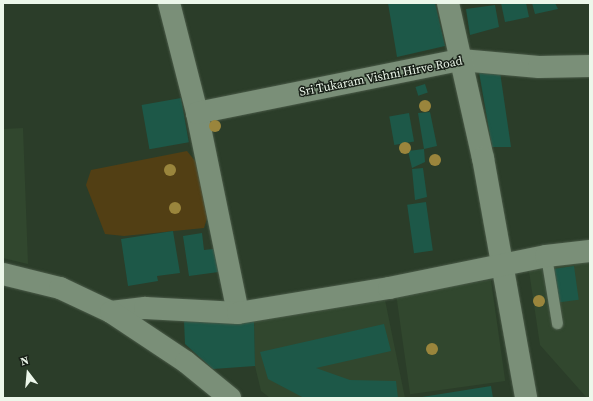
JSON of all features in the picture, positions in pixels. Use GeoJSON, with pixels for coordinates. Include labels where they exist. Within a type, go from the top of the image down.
{"type":"FeatureCollection","features":[{"type":"Feature","properties":{"kind":"street"},"geometry":{"type":"LineString","coordinates":[[169,3],[197,113],[238,313]]}},
{"type":"Feature","properties":{"kind":"street"},"geometry":{"type":"LineString","coordinates":[[448,3],[502,264],[526,398]]}},
{"type":"Feature","properties":{"kind":"street","name":"Sri Tukaram Vishni Hirve Road"},"geometry":{"type":"LineString","coordinates":[[197,113],[461,60],[539,67],[590,66]]}},
{"type":"Feature","properties":{"kind":"street"},"geometry":{"type":"LineString","coordinates":[[111,312],[145,308],[238,313],[389,288],[546,256],[590,252]]}},
{"type":"Feature","properties":{"kind":"street"},"geometry":{"type":"LineString","coordinates":[[3,274],[60,288],[111,312],[186,362],[230,398]]}},
{"type":"Feature","properties":{"kind":"lane"},"geometry":{"type":"LineString","coordinates":[[546,256],[557,323]]}},
{"type":"Feature","properties":{"kind":"shaded area"},"geometry":{"type":"Polygon","coordinates":[[[23,128],[28,264],[3,258],[3,129],[23,128]]]}},
{"type":"Feature","properties":{"kind":"shaded area"},"geometry":{"type":"Polygon","coordinates":[[[187,151],[196,162],[208,215],[204,228],[124,236],[105,234],[86,185],[91,170],[187,151]]]}},
{"type":"Feature","properties":{"kind":"shaded area"},"geometry":{"type":"Polygon","coordinates":[[[589,260],[590,398],[587,398],[540,345],[529,271],[589,260]]]}},
{"type":"Feature","properties":{"kind":"shaded area"},"geometry":{"type":"Polygon","coordinates":[[[491,280],[505,381],[410,394],[396,293],[491,280]]]}},
{"type":"Feature","properties":{"kind":"shaded area"},"geometry":{"type":"Polygon","coordinates":[[[385,300],[405,398],[270,398],[261,391],[255,366],[254,321],[385,300]]]}},
{"type":"Feature","properties":{"kind":"building"},"geometry":{"type":"Polygon","coordinates":[[[388,3],[435,3],[445,46],[397,57],[388,3]]]}},
{"type":"Feature","properties":{"kind":"building"},"geometry":{"type":"Polygon","coordinates":[[[501,3],[526,3],[529,17],[505,22],[501,3]]]}},
{"type":"Feature","properties":{"kind":"building"},"geometry":{"type":"Polygon","coordinates":[[[532,3],[555,3],[558,9],[535,14],[532,3]]]}},
{"type":"Feature","properties":{"kind":"building"},"geometry":{"type":"Polygon","coordinates":[[[495,5],[499,27],[470,35],[466,9],[495,5]]]}},
{"type":"Feature","properties":{"kind":"building"},"geometry":{"type":"Polygon","coordinates":[[[479,72],[500,72],[511,147],[492,147],[479,72]]]}},
{"type":"Feature","properties":{"kind":"building"},"geometry":{"type":"Polygon","coordinates":[[[425,84],[428,93],[418,96],[415,87],[425,84]]]}},
{"type":"Feature","properties":{"kind":"building"},"geometry":{"type":"Polygon","coordinates":[[[181,98],[189,142],[149,149],[142,105],[181,98]]]}},
{"type":"Feature","properties":{"kind":"building"},"geometry":{"type":"Polygon","coordinates":[[[430,112],[437,146],[424,149],[418,113],[430,112]]]}},
{"type":"Feature","properties":{"kind":"building"},"geometry":{"type":"Polygon","coordinates":[[[409,113],[414,142],[394,145],[389,116],[409,113]]]}},
{"type":"Feature","properties":{"kind":"building"},"geometry":{"type":"Polygon","coordinates":[[[424,149],[425,162],[412,168],[408,151],[424,149]]]}},
{"type":"Feature","properties":{"kind":"building"},"geometry":{"type":"Polygon","coordinates":[[[423,168],[427,197],[415,200],[412,169],[423,168]]]}},
{"type":"Feature","properties":{"kind":"building"},"geometry":{"type":"Polygon","coordinates":[[[426,202],[433,251],[414,253],[407,205],[426,202]]]}},
{"type":"Feature","properties":{"kind":"building"},"geometry":{"type":"Polygon","coordinates":[[[173,231],[180,273],[157,276],[158,281],[128,286],[121,239],[173,231]]]}},
{"type":"Feature","properties":{"kind":"building"},"geometry":{"type":"Polygon","coordinates":[[[202,233],[204,250],[222,248],[226,271],[189,276],[183,236],[202,233]]]}},
{"type":"Feature","properties":{"kind":"building"},"geometry":{"type":"Polygon","coordinates":[[[574,266],[579,300],[558,303],[553,269],[574,266]]]}},
{"type":"Feature","properties":{"kind":"building"},"geometry":{"type":"Polygon","coordinates":[[[184,320],[254,321],[255,366],[213,369],[185,344],[184,320]]]}},
{"type":"Feature","properties":{"kind":"building"},"geometry":{"type":"Polygon","coordinates":[[[384,324],[391,351],[316,368],[350,380],[396,381],[398,398],[304,398],[268,379],[260,352],[384,324]]]}},
{"type":"Feature","properties":{"kind":"building"},"geometry":{"type":"Polygon","coordinates":[[[491,386],[493,398],[422,398],[422,397],[491,386]]]}}]}
